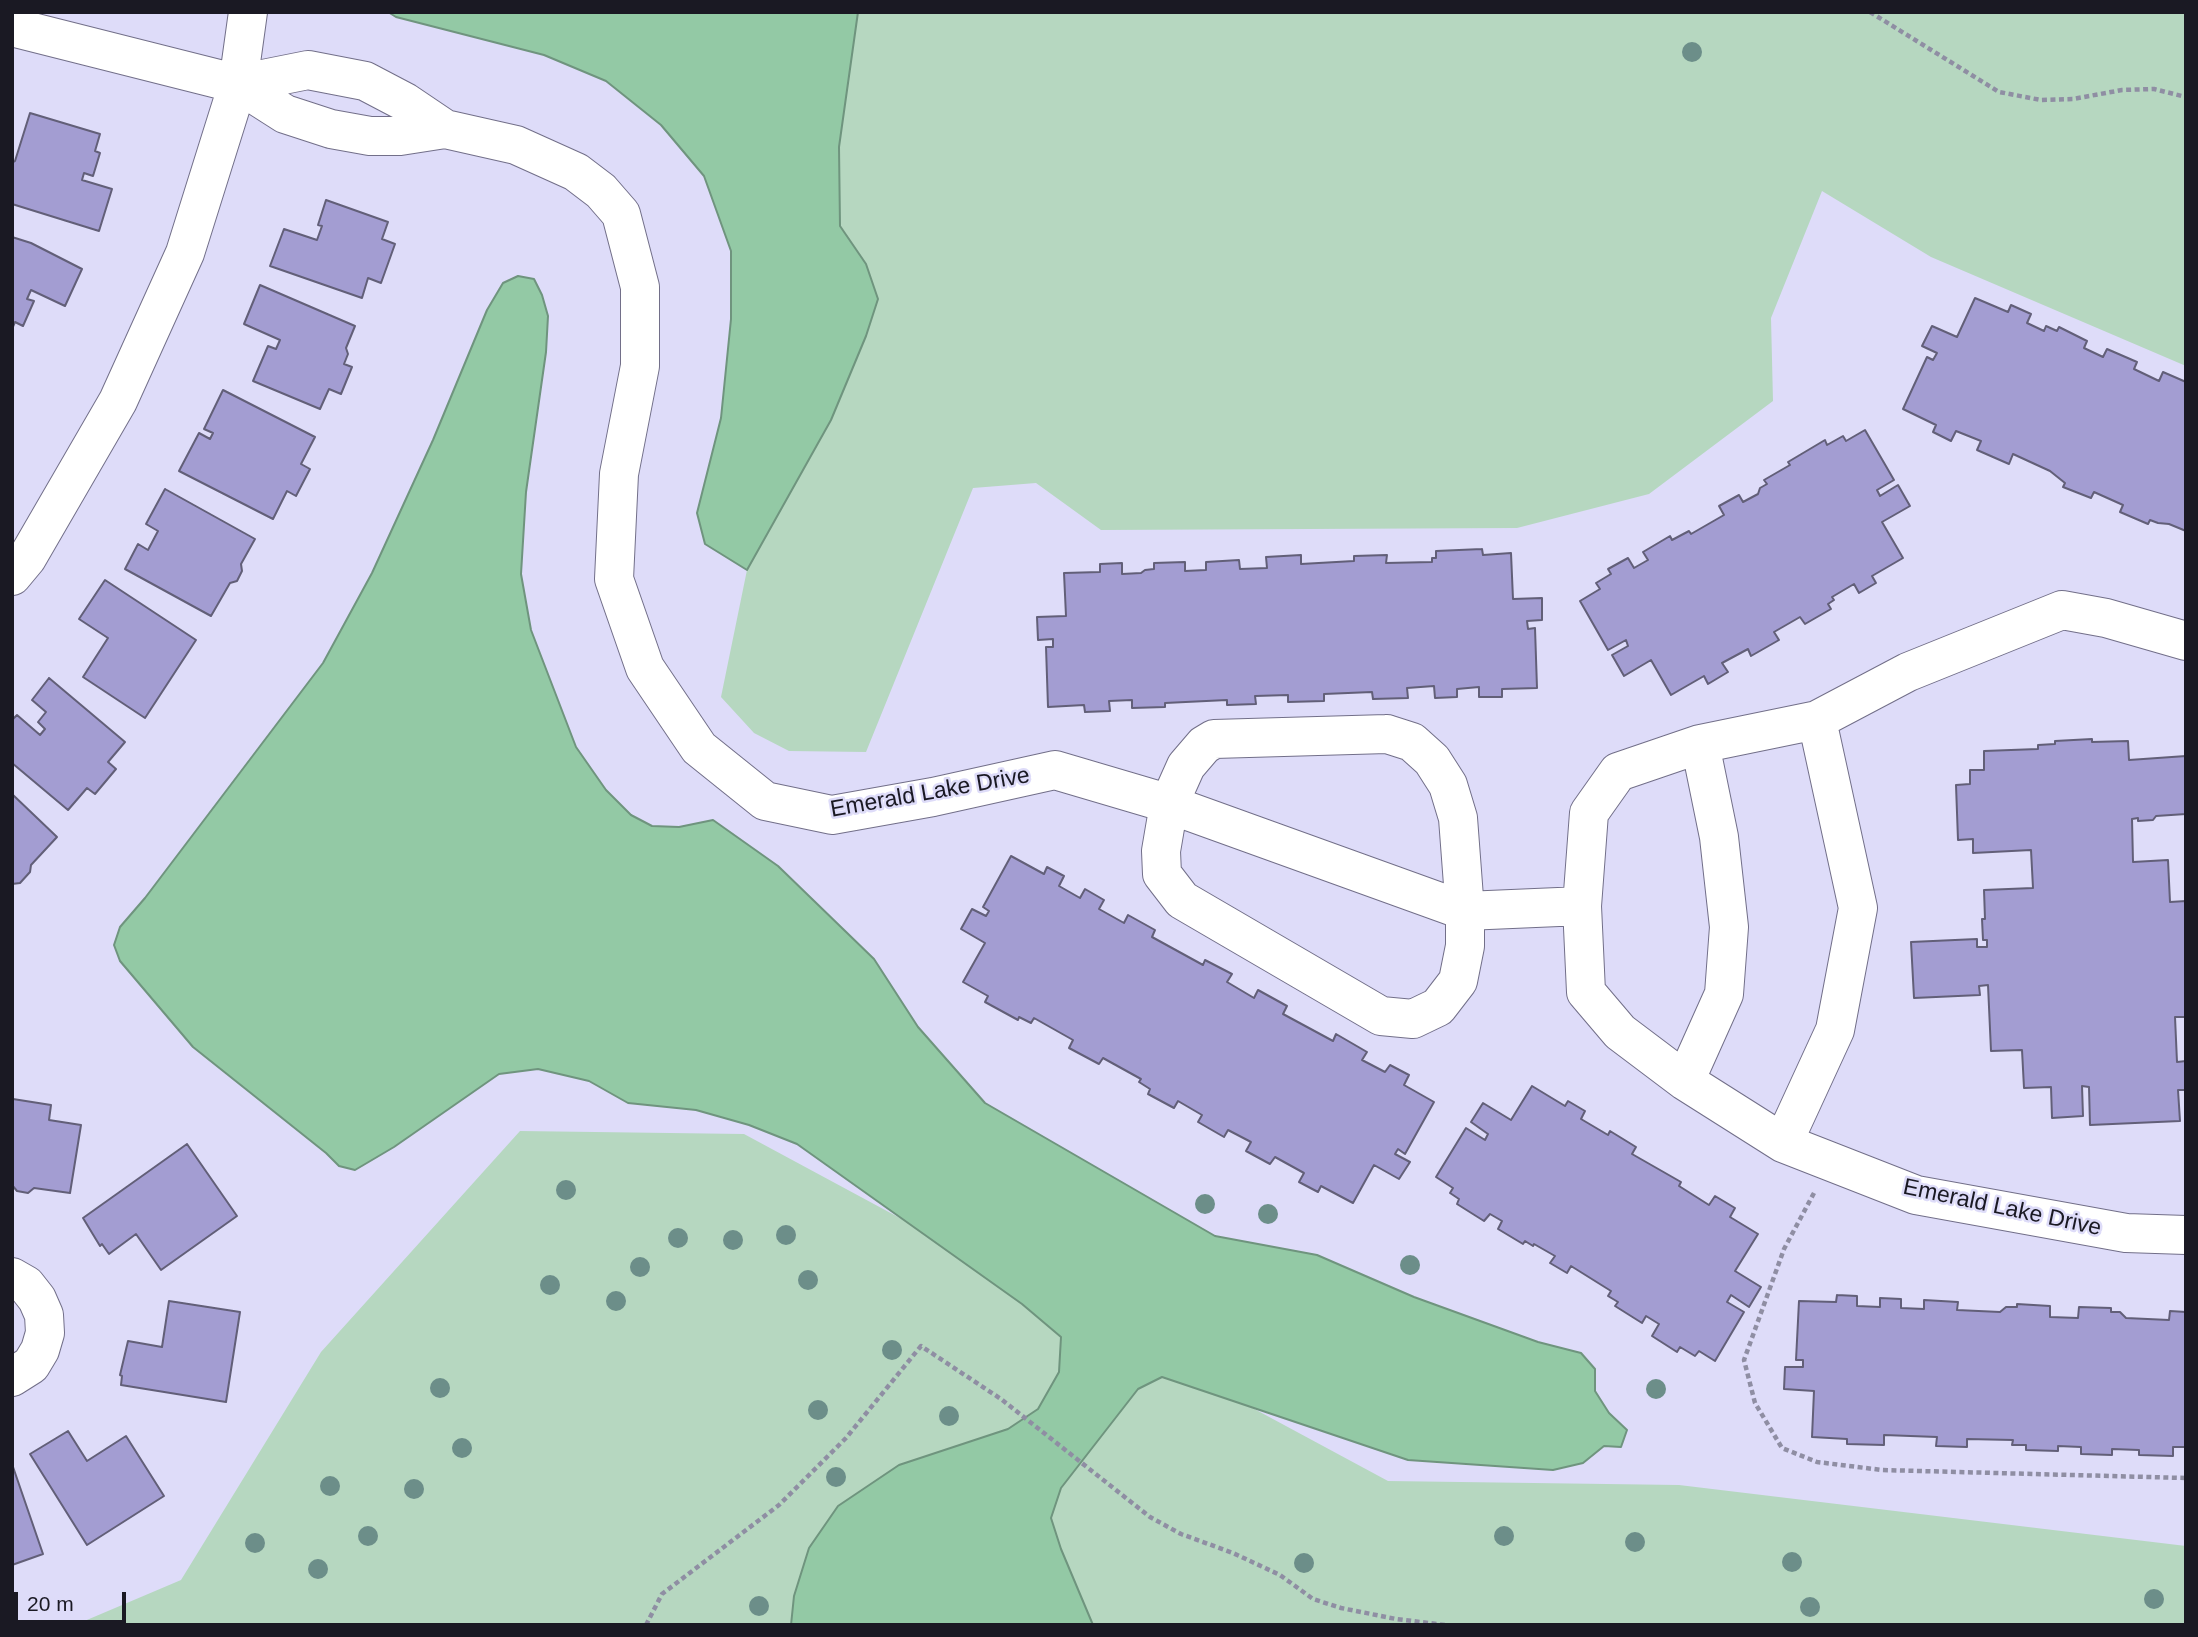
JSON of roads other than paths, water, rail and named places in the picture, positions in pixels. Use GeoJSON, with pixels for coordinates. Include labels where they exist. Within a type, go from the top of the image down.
{"type":"FeatureCollection","features":[{"type":"Feature","properties":{"kind":"street"},"geometry":{"type":"LineString","coordinates":[[12,576],[27,558],[118,401],[185,253],[239,84],[248,12]]}},
{"type":"Feature","properties":{"kind":"street","name":"Emerald Lake Drive"},"geometry":{"type":"LineString","coordinates":[[12,27],[239,84],[285,114],[331,129],[370,136],[400,136],[445,130],[516,145],[576,172],[601,191],[621,214],[640,287],[640,366],[619,474],[614,579],[645,668],[699,748],[765,801],[832,815],[933,797],[1055,770],[1169,804],[1465,911],[1582,906]]}},
{"type":"Feature","properties":{"kind":"street","name":"Emerald Lake Drive"},"geometry":{"type":"LineString","coordinates":[[239,84],[308,70],[365,82],[405,102],[445,130]]}},
{"type":"Feature","properties":{"kind":"street","name":"Emerald Lake Drive"},"geometry":{"type":"LineString","coordinates":[[2186,640],[2106,618],[2062,610],[1908,672],[1817,720],[1700,744],[1618,772],[1589,813],[1582,906],[1586,992],[1620,1031],[1685,1082],[1783,1143],[1916,1195],[2126,1233],[2186,1235]]}},
{"type":"Feature","properties":{"kind":"street"},"geometry":{"type":"LineString","coordinates":[[1783,1143],[1835,1030],[1858,908],[1817,720]]}},
{"type":"Feature","properties":{"kind":"street"},"geometry":{"type":"LineString","coordinates":[[1387,734],[1412,742],[1432,760],[1448,785],[1458,818],[1465,946],[1458,981],[1438,1007],[1413,1019],[1381,1016],[1182,900],[1162,874],[1161,851],[1169,804],[1186,766],[1214,739],[1387,734]]}},
{"type":"Feature","properties":{"kind":"street"},"geometry":{"type":"LineString","coordinates":[[1685,1082],[1724,994],[1729,928],[1719,837],[1700,744]]}},
{"type":"Feature","properties":{"kind":"street"},"geometry":{"type":"LineString","coordinates":[[12,1277],[26,1285],[37,1299],[44,1315],[45,1333],[40,1350],[31,1365],[12,1377]]}}]}
